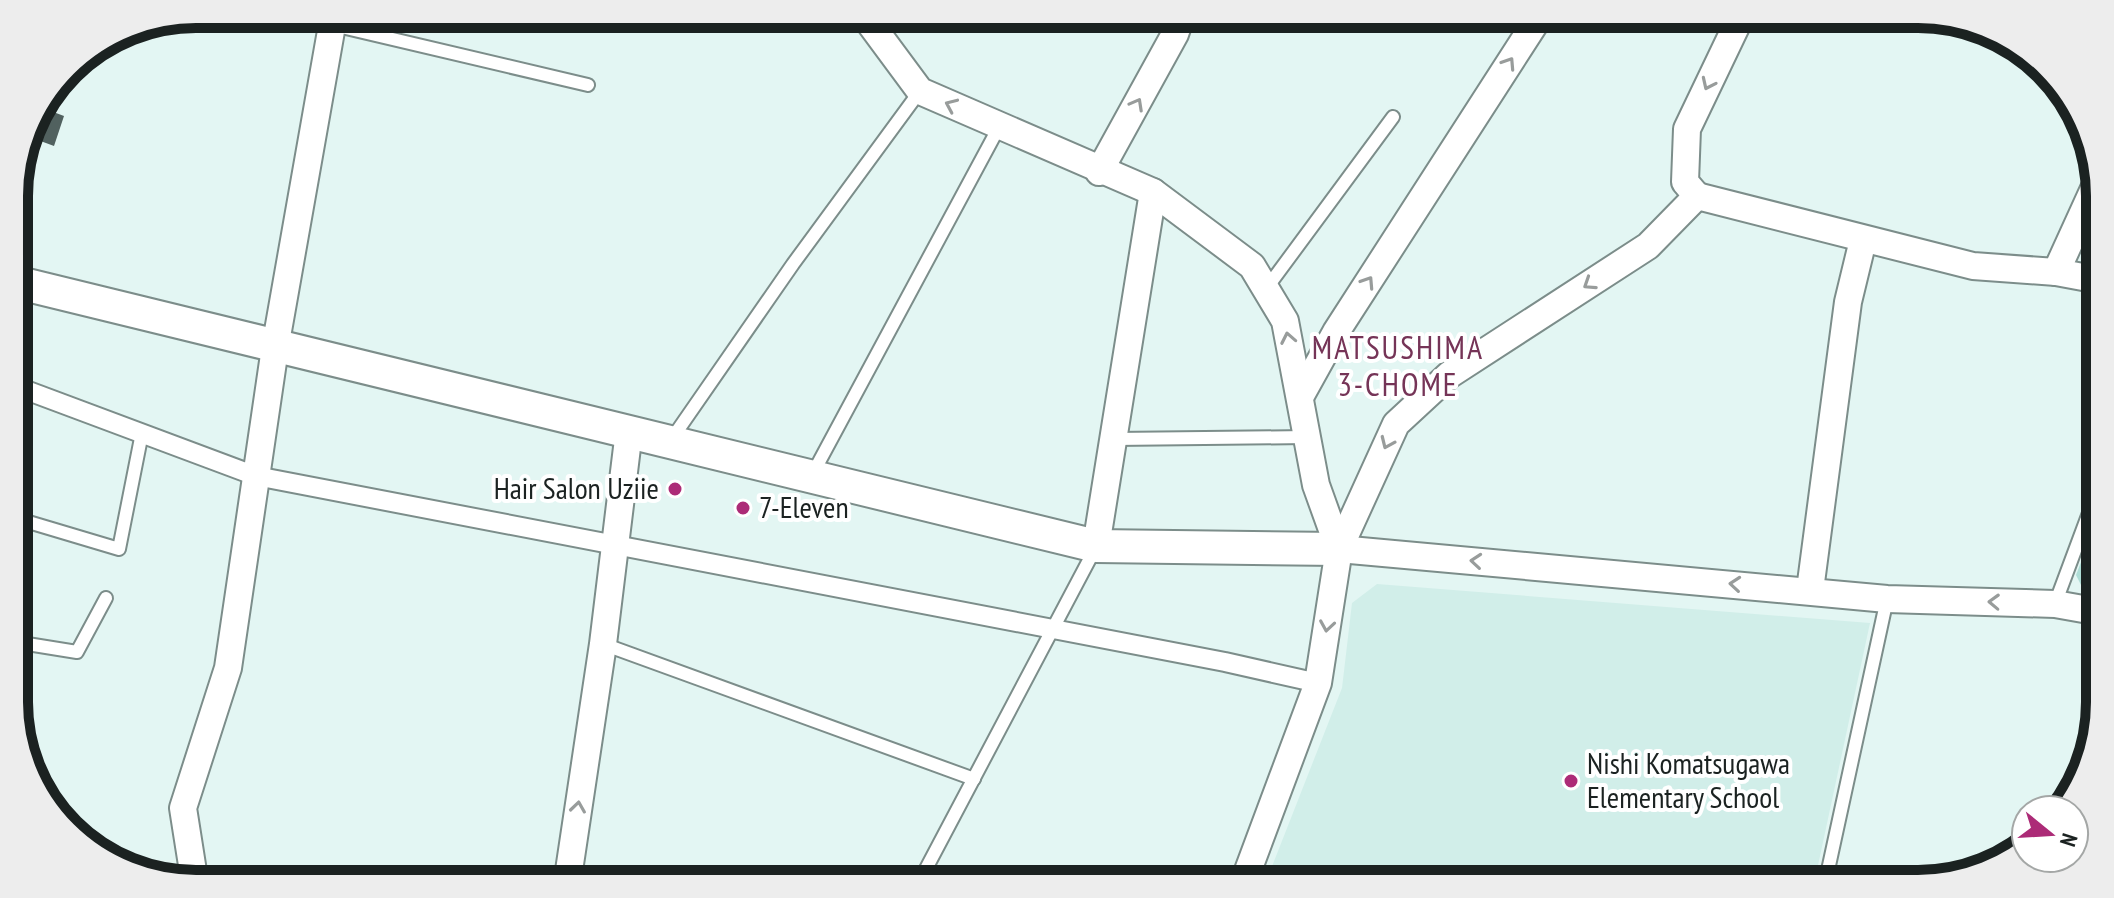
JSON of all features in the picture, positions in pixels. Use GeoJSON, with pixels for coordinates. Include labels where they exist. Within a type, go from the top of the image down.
{"type":"FeatureCollection","features":[{"type":"Feature","properties":{"kind":"street"},"geometry":{"type":"LineString","coordinates":[[193,870],[183,808],[228,668],[275,348],[331,28]]}},
{"type":"Feature","properties":{"kind":"street"},"geometry":{"type":"LineString","coordinates":[[873,28],[920,91],[1099,172],[1153,192],[1252,266],[1285,321],[1316,485],[1339,549]]}},
{"type":"Feature","properties":{"kind":"street"},"geometry":{"type":"LineString","coordinates":[[1099,172],[1177,28]]}},
{"type":"Feature","properties":{"kind":"street"},"geometry":{"type":"LineString","coordinates":[[1300,397],[1336,332],[1532,28]]}},
{"type":"Feature","properties":{"kind":"street"},"geometry":{"type":"LineString","coordinates":[[1735,28],[1687,129],[1685,182],[1697,196],[1973,266],[2056,272],[2086,278]]}},
{"type":"Feature","properties":{"kind":"street"},"geometry":{"type":"LineString","coordinates":[[1096,546],[1153,192]]}},
{"type":"Feature","properties":{"kind":"street"},"geometry":{"type":"LineString","coordinates":[[1248,870],[1318,683],[1339,549],[1396,424],[1449,375],[1648,246],[1697,196]]}},
{"type":"Feature","properties":{"kind":"street"},"geometry":{"type":"LineString","coordinates":[[2056,272],[2086,206]]}},
{"type":"Feature","properties":{"kind":"street"},"geometry":{"type":"LineString","coordinates":[[1810,590],[1848,302],[1863,240]]}},
{"type":"Feature","properties":{"kind":"street"},"geometry":{"type":"LineString","coordinates":[[28,285],[1096,546],[1339,549],[1887,599],[2055,604],[2086,610]]}},
{"type":"Feature","properties":{"kind":"street"},"geometry":{"type":"LineString","coordinates":[[28,391],[256,476],[1318,683]]}},
{"type":"Feature","properties":{"kind":"street"},"geometry":{"type":"LineString","coordinates":[[569,870],[603,644],[629,431]]}},
{"type":"Feature","properties":{"kind":"lane"},"geometry":{"type":"LineString","coordinates":[[374,28],[588,85]]}},
{"type":"Feature","properties":{"kind":"lane"},"geometry":{"type":"LineString","coordinates":[[670,441],[793,264],[920,91]]}},
{"type":"Feature","properties":{"kind":"lane"},"geometry":{"type":"LineString","coordinates":[[1266,289],[1393,117]]}},
{"type":"Feature","properties":{"kind":"lane"},"geometry":{"type":"LineString","coordinates":[[812,475],[999,127]]}},
{"type":"Feature","properties":{"kind":"lane"},"geometry":{"type":"LineString","coordinates":[[28,522],[119,549],[142,433]]}},
{"type":"Feature","properties":{"kind":"lane"},"geometry":{"type":"LineString","coordinates":[[1114,439],[1307,437]]}},
{"type":"Feature","properties":{"kind":"lane"},"geometry":{"type":"LineString","coordinates":[[2055,604],[2086,521]]}},
{"type":"Feature","properties":{"kind":"lane"},"geometry":{"type":"LineString","coordinates":[[925,870],[1096,546]]}},
{"type":"Feature","properties":{"kind":"lane"},"geometry":{"type":"LineString","coordinates":[[28,644],[77,652],[106,598]]}},
{"type":"Feature","properties":{"kind":"lane"},"geometry":{"type":"LineString","coordinates":[[1828,870],[1887,599]]}},
{"type":"Feature","properties":{"kind":"lane"},"geometry":{"type":"LineString","coordinates":[[603,644],[974,779]]}},
{"type":"Feature","properties":{"kind":"shaded area"},"geometry":{"type":"Polygon","coordinates":[[[2086,549],[2086,585],[2081,585],[2076,575],[2086,549]]]}},
{"type":"Feature","properties":{"kind":"shaded area","name":"Nishi Komatsugawa Elementary School"},"geometry":{"type":"Polygon","coordinates":[[[1377,584],[1870,623],[1817,870],[1271,870],[1342,688],[1352,603],[1377,584]]]}},
{"type":"Feature","properties":{"kind":"building"},"geometry":{"type":"Polygon","coordinates":[[[51,111],[64,116],[54,146],[38,140],[51,111]]]}},
{"type":"Feature","properties":{"kind":"place","name":"Hair Salon Uziie"},"geometry":{"type":"Point","coordinates":[675,489]}},
{"type":"Feature","properties":{"kind":"place","name":"7-Eleven"},"geometry":{"type":"Point","coordinates":[743,508]}},
{"type":"Feature","properties":{"kind":"place","name":"Nishi Komatsugawa Elementary School"},"geometry":{"type":"Point","coordinates":[1571,781]}},
{"type":"Feature","properties":{"kind":"district","name":"MATSUSHIMA 3-CHOME"},"geometry":{"type":"Point","coordinates":[1398,366]}}]}
